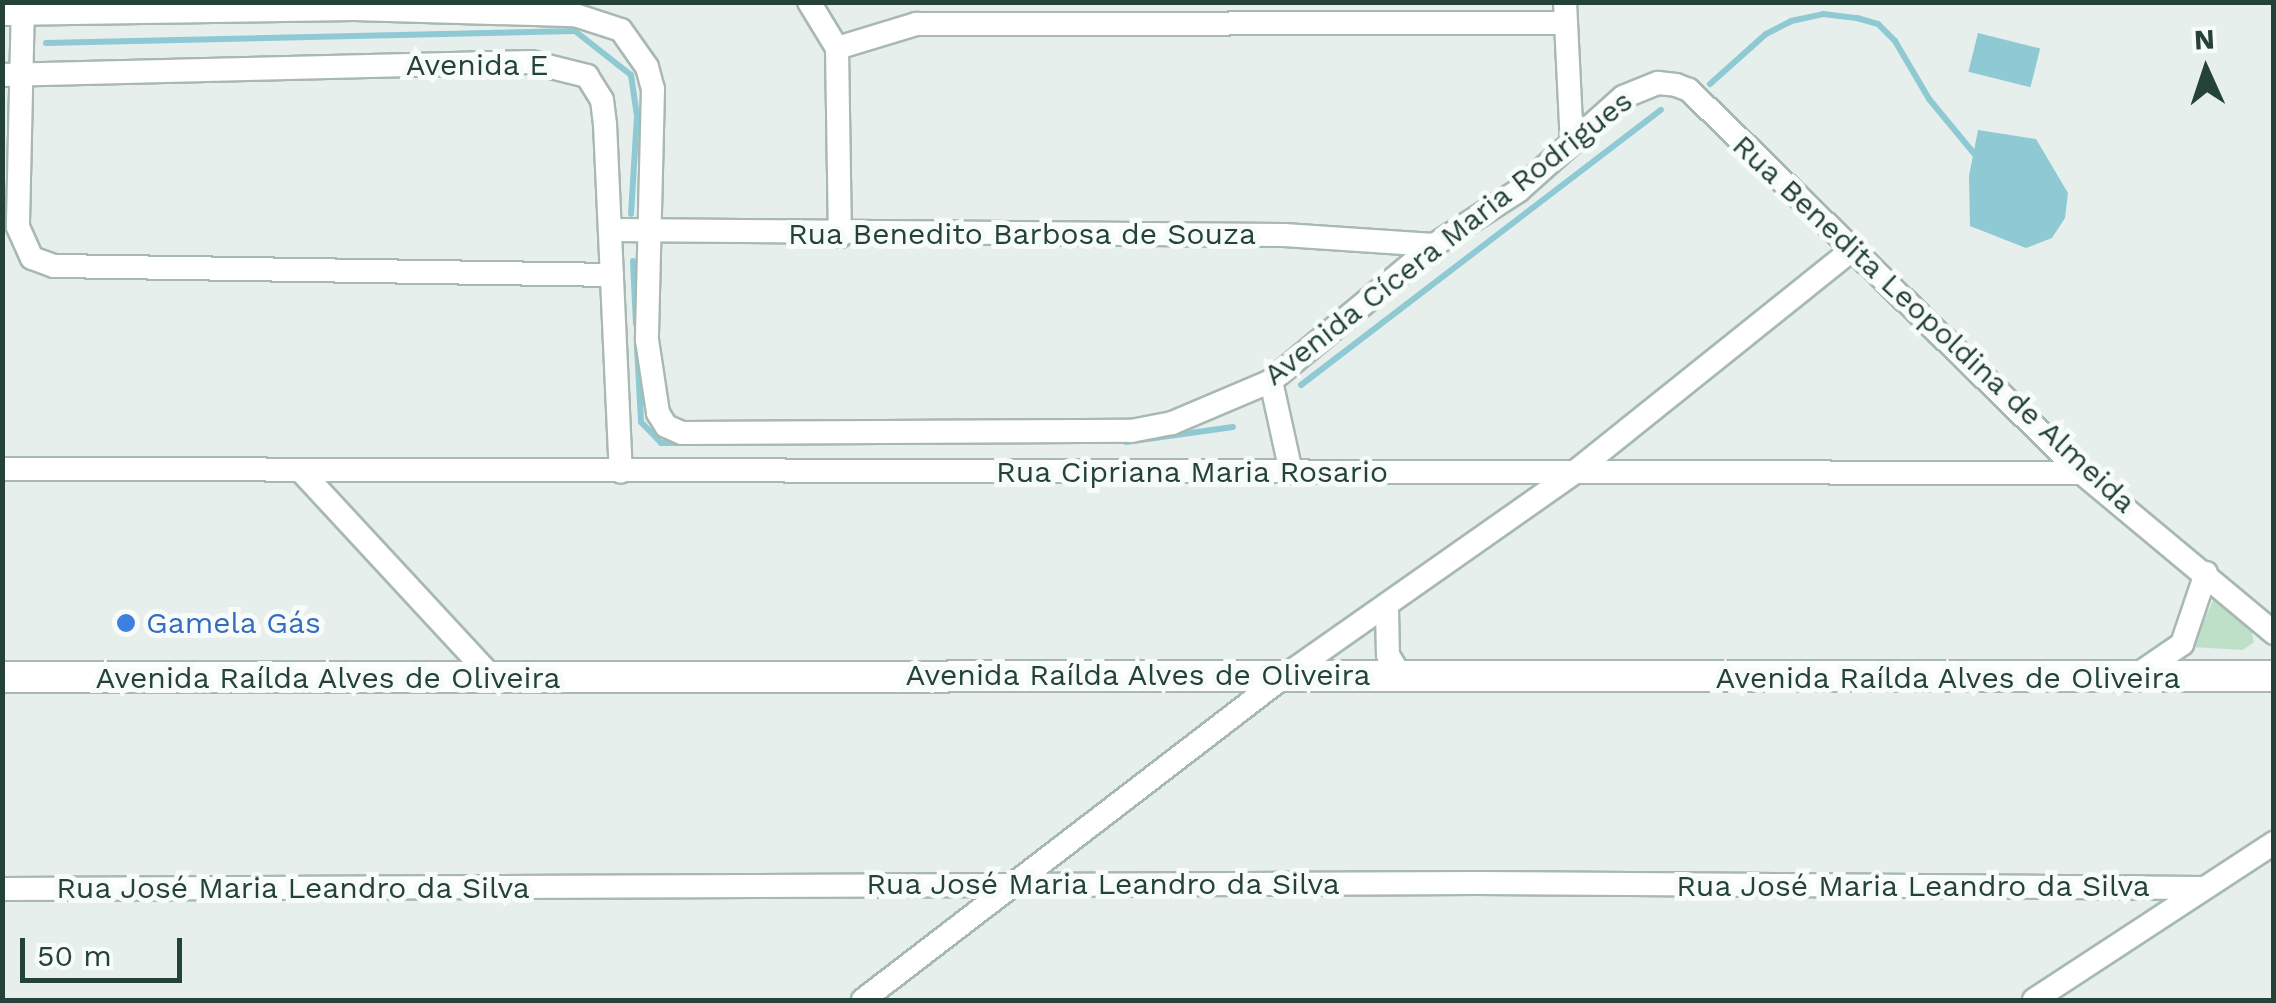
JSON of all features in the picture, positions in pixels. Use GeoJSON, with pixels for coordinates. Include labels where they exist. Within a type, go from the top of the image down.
{"type":"FeatureCollection","features":[{"type":"Feature","properties":{"kind":"street"},"geometry":{"type":"LineString","coordinates":[[809,2],[837,48],[840,236]]}},
{"type":"Feature","properties":{"kind":"street","name":"Avenida Cícera Maria Rodrigues"},"geometry":{"type":"LineString","coordinates":[[16,11],[354,9],[600,20],[636,48],[653,89],[650,229],[654,400],[666,426],[682,433],[1131,431],[1172,423],[1271,382],[1434,245],[1518,191],[1640,88],[1658,83],[1689,90]]}},
{"type":"Feature","properties":{"kind":"street"},"geometry":{"type":"LineString","coordinates":[[16,11],[13,73],[18,227],[32,258],[54,266],[612,274]]}},
{"type":"Feature","properties":{"kind":"street"},"geometry":{"type":"LineString","coordinates":[[837,48],[916,24],[1565,13],[1572,143]]}},
{"type":"Feature","properties":{"kind":"street","name":"Avenida E"},"geometry":{"type":"LineString","coordinates":[[13,73],[564,66],[587,76],[602,100],[621,472]]}},
{"type":"Feature","properties":{"kind":"street","name":"Rua Benedita Leopoldina de Almeida"},"geometry":{"type":"LineString","coordinates":[[1689,90],[2082,473],[2206,573],[2274,634]]}},
{"type":"Feature","properties":{"kind":"street","name":"Rua Benedito Barbosa de Souza"},"geometry":{"type":"LineString","coordinates":[[610,230],[840,236],[1284,235],[1434,245]]}},
{"type":"Feature","properties":{"kind":"street"},"geometry":{"type":"LineString","coordinates":[[864,1000],[1282,678],[1388,609],[1576,471],[1851,251]]}},
{"type":"Feature","properties":{"kind":"street"},"geometry":{"type":"LineString","coordinates":[[1271,382],[1292,472]]}},
{"type":"Feature","properties":{"kind":"street","name":"Rua Cipriana Maria Rosario"},"geometry":{"type":"LineString","coordinates":[[2,468],[302,472],[2082,473]]}},
{"type":"Feature","properties":{"kind":"street"},"geometry":{"type":"LineString","coordinates":[[302,472],[494,679]]}},
{"type":"Feature","properties":{"kind":"street"},"geometry":{"type":"LineString","coordinates":[[2124,680],[2164,662],[2182,644],[2206,573]]}},
{"type":"Feature","properties":{"kind":"street"},"geometry":{"type":"LineString","coordinates":[[1388,609],[1388,655],[1397,670],[1412,676]]}},
{"type":"Feature","properties":{"kind":"street","name":"Avenida Raílda Alves de Oliveira"},"geometry":{"type":"LineString","coordinates":[[2,677],[494,679],[886,673],[2124,680],[2274,676]]}},
{"type":"Feature","properties":{"kind":"street"},"geometry":{"type":"LineString","coordinates":[[2034,1000],[2274,842]]}},
{"type":"Feature","properties":{"kind":"street","name":"Rua José Maria Leandro da Silva"},"geometry":{"type":"LineString","coordinates":[[2,889],[1012,884],[2204,888]]}},
{"type":"Feature","properties":{"kind":"green space"},"geometry":{"type":"Polygon","coordinates":[[[2215,596],[2251,629],[2254,642],[2243,650],[2192,647],[2215,596]]]}},
{"type":"Feature","properties":{"kind":"water"},"geometry":{"type":"Polygon","coordinates":[[[1978,33],[2040,48],[2030,87],[1968,72],[1978,33]]]}},
{"type":"Feature","properties":{"kind":"water"},"geometry":{"type":"Polygon","coordinates":[[[1978,130],[2036,139],[2068,193],[2065,218],[2052,238],[2026,248],[1970,226],[1969,176],[1978,130]]]}},
{"type":"Feature","properties":{"kind":"waterway"},"geometry":{"type":"LineString","coordinates":[[1710,84],[1766,34],[1791,21],[1823,14],[1857,18],[1878,24],[1895,41],[1929,99],[1977,157]]}},
{"type":"Feature","properties":{"kind":"waterway"},"geometry":{"type":"LineString","coordinates":[[46,43],[575,31],[631,75],[637,116],[631,214]]}},
{"type":"Feature","properties":{"kind":"waterway"},"geometry":{"type":"LineString","coordinates":[[1301,385],[1661,110]]}},
{"type":"Feature","properties":{"kind":"waterway"},"geometry":{"type":"LineString","coordinates":[[633,261],[636,324]]}},
{"type":"Feature","properties":{"kind":"waterway"},"geometry":{"type":"LineString","coordinates":[[637,347],[641,422],[661,443],[684,443]]}},
{"type":"Feature","properties":{"kind":"waterway"},"geometry":{"type":"LineString","coordinates":[[1126,442],[1233,427]]}},
{"type":"Feature","properties":{"kind":"place","name":"Gamela Gás"},"geometry":{"type":"Point","coordinates":[126,623]}}]}
